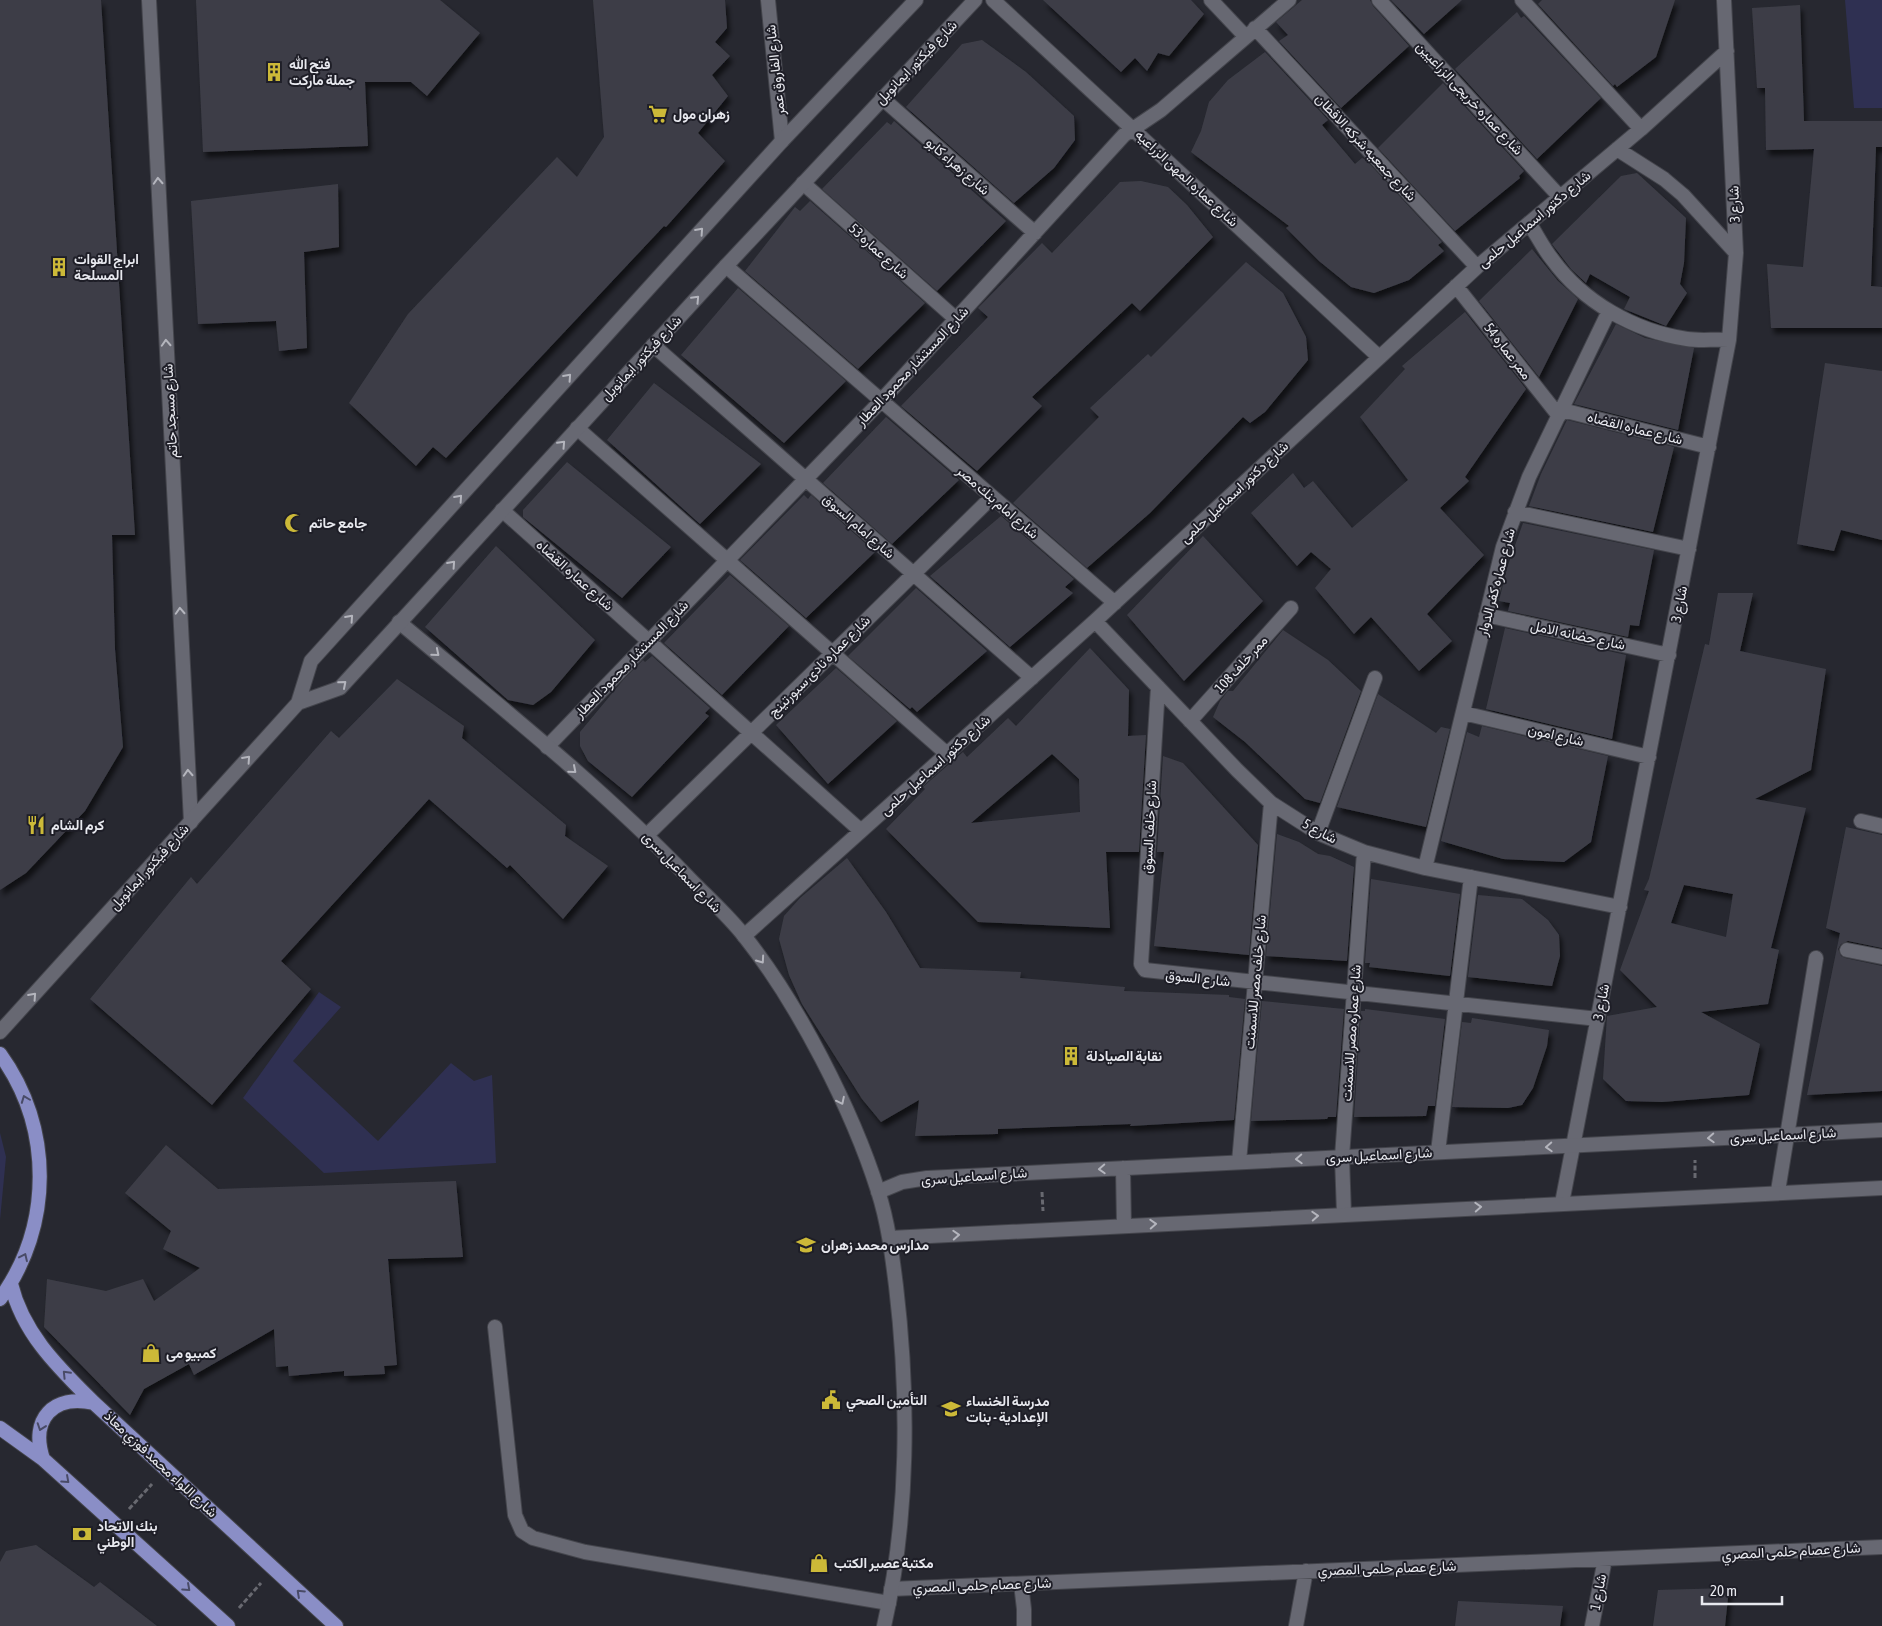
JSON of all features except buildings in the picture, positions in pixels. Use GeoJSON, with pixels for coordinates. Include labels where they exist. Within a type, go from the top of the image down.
{"type":"FeatureCollection","features":[{"type":"Feature","properties":{"kind":"main road"},"geometry":{"type":"LineString","coordinates":[[0,1054],[10,1067],[24,1096],[35,1126],[40,1158],[39,1202],[30,1244],[11,1284],[0,1300]]}},
{"type":"Feature","properties":{"kind":"main road","name":"شارع اللواء محمد فوزي معاذ"},"geometry":{"type":"LineString","coordinates":[[11,1284],[15,1301],[30,1332],[61,1369],[94,1403],[336,1626]]}},
{"type":"Feature","properties":{"kind":"main road"},"geometry":{"type":"LineString","coordinates":[[43,1459],[38,1443],[39,1426],[48,1412],[62,1402],[78,1399],[94,1403]]}},
{"type":"Feature","properties":{"kind":"main road"},"geometry":{"type":"LineString","coordinates":[[0,1428],[43,1459],[226,1624]]}},
{"type":"Feature","properties":{"kind":"street","name":"شارع مسجد حاتم"},"geometry":{"type":"LineString","coordinates":[[149,0],[191,822]]}},
{"type":"Feature","properties":{"kind":"street","name":"شارع الفاروق عمر"},"geometry":{"type":"LineString","coordinates":[[768,0],[782,140]]}},
{"type":"Feature","properties":{"kind":"street","name":"شارع فيكتور ايمانويل"},"geometry":{"type":"LineString","coordinates":[[0,1032],[298,702],[311,661],[782,140],[916,0]]}},
{"type":"Feature","properties":{"kind":"street","name":"شارع فيكتور ايمانويل"},"geometry":{"type":"LineString","coordinates":[[298,702],[340,688],[652,346],[975,0]]}},
{"type":"Feature","properties":{"kind":"street","name":"شارع عماره المهن الزراعيه"},"geometry":{"type":"LineString","coordinates":[[993,0],[1379,357]]}},
{"type":"Feature","properties":{"kind":"street","name":"شارع جمعيه شركه الاقطان"},"geometry":{"type":"LineString","coordinates":[[1211,0],[1250,32],[1477,267]]}},
{"type":"Feature","properties":{"kind":"street","name":"شارع المستشار محمود العطار"},"geometry":{"type":"LineString","coordinates":[[546,747],[881,401],[1132,127],[1161,110],[1289,0]]}},
{"type":"Feature","properties":{"kind":"street","name":"شارع عماره خريجى الزراعيين"},"geometry":{"type":"LineString","coordinates":[[1379,0],[1560,197]]}},
{"type":"Feature","properties":{"kind":"street","name":"شارع 3"},"geometry":{"type":"LineString","coordinates":[[1562,1203],[1729,340],[1736,253],[1724,0]]}},
{"type":"Feature","properties":{"kind":"street"},"geometry":{"type":"LineString","coordinates":[[1529,2],[1640,129]]}},
{"type":"Feature","properties":{"kind":"street","name":"شارع دكتور اسماعيل حلمى"},"geometry":{"type":"LineString","coordinates":[[744,936],[1115,603],[1477,267],[1617,149],[1727,51]]}},
{"type":"Feature","properties":{"kind":"street","name":"شارع زهراء كابو"},"geometry":{"type":"LineString","coordinates":[[882,98],[1035,233]]}},
{"type":"Feature","properties":{"kind":"street"},"geometry":{"type":"LineString","coordinates":[[1617,149],[1664,179],[1683,195],[1736,253]]}},
{"type":"Feature","properties":{"kind":"street","name":"شارع عماره 53"},"geometry":{"type":"LineString","coordinates":[[803,183],[956,319]]}},
{"type":"Feature","properties":{"kind":"street"},"geometry":{"type":"LineString","coordinates":[[1529,223],[1552,259],[1578,288],[1609,311],[1647,329],[1687,339],[1729,340]]}},
{"type":"Feature","properties":{"kind":"street","name":"شارع امام بنك مصر"},"geometry":{"type":"LineString","coordinates":[[726,266],[1115,603]]}},
{"type":"Feature","properties":{"kind":"street","name":"ممر عماره 54"},"geometry":{"type":"LineString","coordinates":[[1456,286],[1560,413]]}},
{"type":"Feature","properties":{"kind":"street","name":"شارع عماره كفر الدوار"},"geometry":{"type":"LineString","coordinates":[[1425,868],[1486,615],[1515,512],[1609,311]]}},
{"type":"Feature","properties":{"kind":"street","name":"شارع امام السوق"},"geometry":{"type":"LineString","coordinates":[[652,346],[1032,678]]}},
{"type":"Feature","properties":{"kind":"street","name":"شارع عماره القضاه"},"geometry":{"type":"LineString","coordinates":[[1560,413],[1708,447]]}},
{"type":"Feature","properties":{"kind":"street"},"geometry":{"type":"LineString","coordinates":[[577,428],[947,754]]}},
{"type":"Feature","properties":{"kind":"street","name":"شارع عماره نادى سبورتينج"},"geometry":{"type":"LineString","coordinates":[[647,835],[992,497]]}},
{"type":"Feature","properties":{"kind":"street","name":"شارع عماره القضاه"},"geometry":{"type":"LineString","coordinates":[[502,510],[861,831]]}},
{"type":"Feature","properties":{"kind":"street"},"geometry":{"type":"LineString","coordinates":[[1515,512],[1689,549]]}},
{"type":"Feature","properties":{"kind":"street","name":"ممر خلف 108"},"geometry":{"type":"LineString","coordinates":[[1190,721],[1291,608]]}},
{"type":"Feature","properties":{"kind":"street","name":"شارع حضانه الامل"},"geometry":{"type":"LineString","coordinates":[[1486,615],[1669,656]]}},
{"type":"Feature","properties":{"kind":"street","name":"شارع 5"},"geometry":{"type":"LineString","coordinates":[[1095,621],[1236,770],[1271,803],[1318,833],[1364,852],[1425,868],[1620,907]]}},
{"type":"Feature","properties":{"kind":"street","name":"شارع اسماعيل سرى"},"geometry":{"type":"LineString","coordinates":[[399,622],[647,835],[744,936],[784,992],[848,1115],[878,1192],[890,1238],[901,1329],[904,1420],[900,1512],[890,1596],[884,1626]]}},
{"type":"Feature","properties":{"kind":"street"},"geometry":{"type":"LineString","coordinates":[[1318,833],[1375,678]]}},
{"type":"Feature","properties":{"kind":"street","name":"شارع خلف السوق"},"geometry":{"type":"LineString","coordinates":[[1143,967],[1158,687]]}},
{"type":"Feature","properties":{"kind":"street","name":"شارع امون"},"geometry":{"type":"LineString","coordinates":[[1462,712],[1649,757]]}},
{"type":"Feature","properties":{"kind":"street","name":"شارع خلف مصر للاسمنت"},"geometry":{"type":"LineString","coordinates":[[1239,1162],[1271,803]]}},
{"type":"Feature","properties":{"kind":"street"},"geometry":{"type":"LineString","coordinates":[[1861,821],[1882,826]]}},
{"type":"Feature","properties":{"kind":"street","name":"شارع عماره مصر للاسمنت"},"geometry":{"type":"LineString","coordinates":[[1344,1214],[1342,1157],[1364,852]]}},
{"type":"Feature","properties":{"kind":"street"},"geometry":{"type":"LineString","coordinates":[[1438,1152],[1471,877]]}},
{"type":"Feature","properties":{"kind":"street"},"geometry":{"type":"LineString","coordinates":[[1847,950],[1882,957]]}},
{"type":"Feature","properties":{"kind":"street"},"geometry":{"type":"LineString","coordinates":[[1778,1191],[1816,958]]}},
{"type":"Feature","properties":{"kind":"street","name":"شارع السوق"},"geometry":{"type":"LineString","coordinates":[[1143,967],[1148,972],[1598,1019]]}},
{"type":"Feature","properties":{"kind":"street","name":"شارع اسماعيل سرى"},"geometry":{"type":"LineString","coordinates":[[878,1192],[914,1180],[1041,1172],[1882,1130]]}},
{"type":"Feature","properties":{"kind":"street"},"geometry":{"type":"LineString","coordinates":[[1123,1168],[1124,1226]]}},
{"type":"Feature","properties":{"kind":"street"},"geometry":{"type":"LineString","coordinates":[[890,1238],[1778,1191],[1882,1188]]}},
{"type":"Feature","properties":{"kind":"street","name":"شارع عصام حلمى المصري"},"geometry":{"type":"LineString","coordinates":[[494,1327],[515,1515],[522,1531],[533,1538],[586,1552],[890,1596],[1021,1584],[1882,1546]]}},
{"type":"Feature","properties":{"kind":"street","name":"شارع 1"},"geometry":{"type":"LineString","coordinates":[[1592,1626],[1605,1559]]}},
{"type":"Feature","properties":{"kind":"street"},"geometry":{"type":"LineString","coordinates":[[1296,1626],[1306,1571]]}},
{"type":"Feature","properties":{"kind":"street"},"geometry":{"type":"LineString","coordinates":[[1021,1584],[1024,1626]]}},
{"type":"Feature","properties":{"kind":"path"},"geometry":{"type":"LineString","coordinates":[[1694,1196],[1696,1139]]}},
{"type":"Feature","properties":{"kind":"path"},"geometry":{"type":"LineString","coordinates":[[1041,1172],[1044,1230]]}},
{"type":"Feature","properties":{"kind":"path"},"geometry":{"type":"LineString","coordinates":[[115,1524],[166,1469]]}},
{"type":"Feature","properties":{"kind":"path"},"geometry":{"type":"LineString","coordinates":[[226,1624],[274,1569]]}},
{"type":"Feature","properties":{"kind":"shaded area"},"geometry":{"type":"Polygon","coordinates":[[[1845,0],[1882,0],[1882,108],[1854,108],[1845,0]]]}},
{"type":"Feature","properties":{"kind":"shaded area"},"geometry":{"type":"Polygon","coordinates":[[[319,992],[341,1007],[293,1061],[378,1141],[451,1063],[474,1081],[492,1075],[496,1163],[324,1173],[243,1098],[319,992]]]}},
{"type":"Feature","properties":{"kind":"shaded area"},"geometry":{"type":"Polygon","coordinates":[[[0,1133],[6,1157],[0,1220],[0,1133]]]}},
{"type":"Feature","properties":{"kind":"place","name":"فتح الله جملة ماركت"},"geometry":{"type":"Point","coordinates":[274,72]}},
{"type":"Feature","properties":{"kind":"place","name":"زهران مول"},"geometry":{"type":"Point","coordinates":[658,114]}},
{"type":"Feature","properties":{"kind":"place","name":"ابراج القوات المسلحة"},"geometry":{"type":"Point","coordinates":[59,267]}},
{"type":"Feature","properties":{"kind":"place","name":"جامع حاتم"},"geometry":{"type":"Point","coordinates":[294,523]}},
{"type":"Feature","properties":{"kind":"place","name":"كرم الشام"},"geometry":{"type":"Point","coordinates":[36,825]}},
{"type":"Feature","properties":{"kind":"place","name":"نقابة الصيادلة"},"geometry":{"type":"Point","coordinates":[1071,1056]}},
{"type":"Feature","properties":{"kind":"place","name":"مدارس محمد زهران"},"geometry":{"type":"Point","coordinates":[806,1245]}},
{"type":"Feature","properties":{"kind":"place","name":"كمبيو مى"},"geometry":{"type":"Point","coordinates":[151,1353]}},
{"type":"Feature","properties":{"kind":"place","name":"التأمين الصحي"},"geometry":{"type":"Point","coordinates":[831,1400]}},
{"type":"Feature","properties":{"kind":"place","name":"مدرسة الخنساء الإعدادية - بنات"},"geometry":{"type":"Point","coordinates":[951,1409]}},
{"type":"Feature","properties":{"kind":"place","name":"بنك الاتحاد الوطني"},"geometry":{"type":"Point","coordinates":[82,1534]}},
{"type":"Feature","properties":{"kind":"place","name":"مكتبة عصير الكتب"},"geometry":{"type":"Point","coordinates":[819,1563]}}]}
